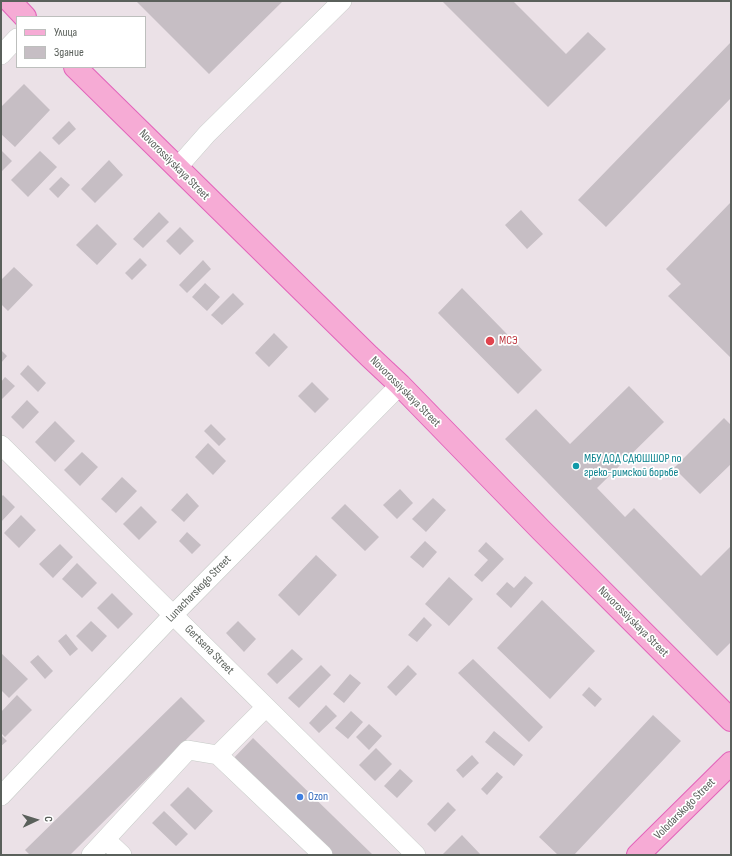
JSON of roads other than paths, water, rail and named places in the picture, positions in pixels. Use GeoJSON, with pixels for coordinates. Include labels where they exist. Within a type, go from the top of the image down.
{"type":"FeatureCollection","features":[{"type":"Feature","properties":{"kind":"main road"},"geometry":{"type":"LineString","coordinates":[[10,1],[24,16]]}},
{"type":"Feature","properties":{"kind":"main road","name":"Novorossiyskaya Street"},"geometry":{"type":"LineString","coordinates":[[76,68],[400,385],[541,530],[731,720]]}},
{"type":"Feature","properties":{"kind":"main road","name":"Volodarskogo Street"},"geometry":{"type":"LineString","coordinates":[[638,855],[731,763]]}},
{"type":"Feature","properties":{"kind":"street"},"geometry":{"type":"LineString","coordinates":[[177,168],[207,134],[342,1]]}},
{"type":"Feature","properties":{"kind":"street"},"geometry":{"type":"LineString","coordinates":[[1,55],[16,39]]}},
{"type":"Feature","properties":{"kind":"street","name":"Lunacharskogo Street"},"geometry":{"type":"LineString","coordinates":[[1,796],[173,615],[400,385]]}},
{"type":"Feature","properties":{"kind":"street","name":"Gertsena Street"},"geometry":{"type":"LineString","coordinates":[[1,445],[416,855]]}},
{"type":"Feature","properties":{"kind":"street"},"geometry":{"type":"LineString","coordinates":[[218,755],[266,707]]}},
{"type":"Feature","properties":{"kind":"street"},"geometry":{"type":"LineString","coordinates":[[91,855],[188,750],[218,755],[323,855]]}},
{"type":"Feature","properties":{"kind":"street"},"geometry":{"type":"LineString","coordinates":[[106,840],[122,855]]}},
{"type":"Feature","properties":{"kind":"place","name":"МСЭ"},"geometry":{"type":"Point","coordinates":[490,341]}},
{"type":"Feature","properties":{"kind":"place","name":"МБУ ДОД СДЮШШОР по греко-римской борьбе"},"geometry":{"type":"Point","coordinates":[576,466]}},
{"type":"Feature","properties":{"kind":"place","name":"Ozon"},"geometry":{"type":"Point","coordinates":[300,797]}}]}
